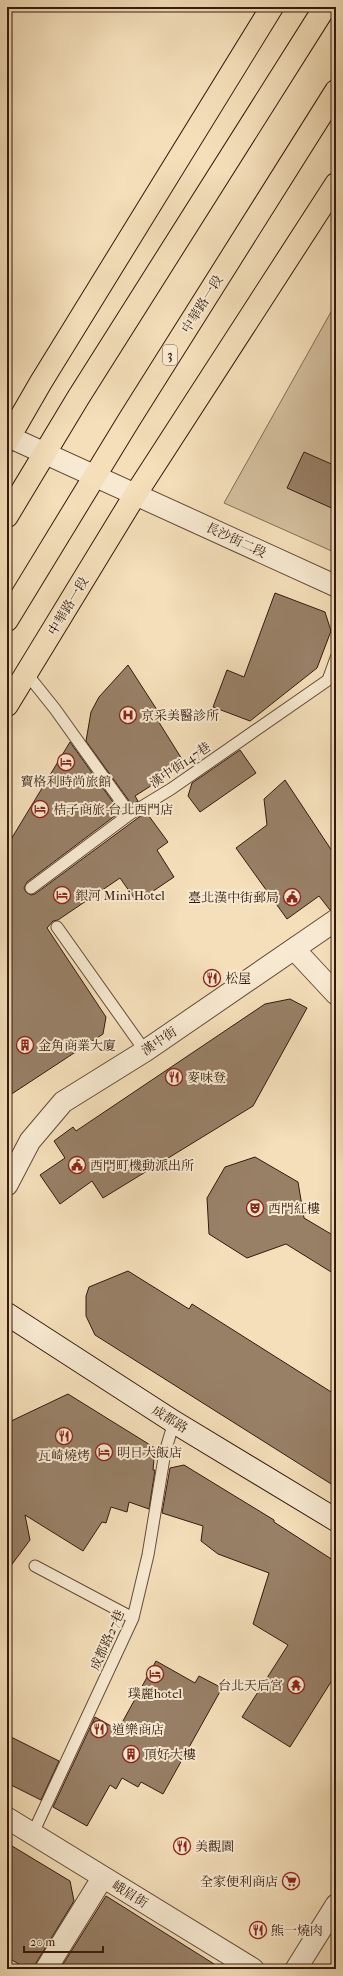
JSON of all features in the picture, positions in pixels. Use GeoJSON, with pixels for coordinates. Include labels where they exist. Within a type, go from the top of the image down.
{"type":"FeatureCollection","features":[{"type":"Feature","properties":{"kind":"main road"},"geometry":{"type":"LineString","coordinates":[[8,438],[272,7]]}},
{"type":"Feature","properties":{"kind":"main road"},"geometry":{"type":"LineString","coordinates":[[7,516],[46,454],[78,398],[325,7]]}},
{"type":"Feature","properties":{"kind":"main road","name":"中華路一段"},"geometry":{"type":"LineString","coordinates":[[7,620],[95,476],[336,91]]}},
{"type":"Feature","properties":{"kind":"main road","name":"中華路一段"},"geometry":{"type":"LineString","coordinates":[[7,705],[135,495],[336,184]]}},
{"type":"Feature","properties":{"kind":"main road","name":"成都路"},"geometry":{"type":"LineString","coordinates":[[7,1314],[174,1422],[336,1520]]}},
{"type":"Feature","properties":{"kind":"street","name":"長沙街二段"},"geometry":{"type":"LineString","coordinates":[[8,438],[336,586]]}},
{"type":"Feature","properties":{"kind":"street","name":"漢中街"},"geometry":{"type":"LineString","coordinates":[[7,1185],[30,1141],[63,1102],[145,1051],[295,950],[336,920]]}},
{"type":"Feature","properties":{"kind":"street"},"geometry":{"type":"LineString","coordinates":[[295,950],[336,994]]}},
{"type":"Feature","properties":{"kind":"street","name":"峨眉街"},"geometry":{"type":"LineString","coordinates":[[7,1818],[253,1969]]}},
{"type":"Feature","properties":{"kind":"street"},"geometry":{"type":"LineString","coordinates":[[46,1969],[103,1877]]}},
{"type":"Feature","properties":{"kind":"street"},"geometry":{"type":"LineString","coordinates":[[296,1969],[336,1905]]}},
{"type":"Feature","properties":{"kind":"lane","name":"漢中街147巷"},"geometry":{"type":"LineString","coordinates":[[31,888],[130,814],[171,789],[328,680],[336,658]]}},
{"type":"Feature","properties":{"kind":"lane"},"geometry":{"type":"LineString","coordinates":[[26,674],[55,709],[130,814]]}},
{"type":"Feature","properties":{"kind":"lane"},"geometry":{"type":"LineString","coordinates":[[57,927],[145,1051]]}},
{"type":"Feature","properties":{"kind":"lane","name":"成都路27巷"},"geometry":{"type":"LineString","coordinates":[[33,1833],[133,1618],[148,1555],[165,1452],[174,1422]]}},
{"type":"Feature","properties":{"kind":"lane"},"geometry":{"type":"LineString","coordinates":[[35,1566],[133,1618]]}},
{"type":"Feature","properties":{"kind":"shaded area"},"geometry":{"type":"Polygon","coordinates":[[[336,303],[336,553],[224,503],[336,303]]]}},
{"type":"Feature","properties":{"kind":"building"},"geometry":{"type":"Polygon","coordinates":[[[304,452],[336,466],[336,510],[287,488],[304,452]]]}},
{"type":"Feature","properties":{"kind":"building"},"geometry":{"type":"Polygon","coordinates":[[[275,593],[325,612],[331,631],[317,668],[250,721],[213,707],[227,670],[244,677],[275,593]]]}},
{"type":"Feature","properties":{"kind":"building"},"geometry":{"type":"Polygon","coordinates":[[[128,665],[159,713],[155,716],[185,764],[135,796],[138,801],[132,805],[86,741],[91,712],[99,697],[128,665]]]}},
{"type":"Feature","properties":{"kind":"building"},"geometry":{"type":"Polygon","coordinates":[[[70,742],[120,812],[27,882],[24,888],[26,892],[31,895],[35,894],[146,812],[168,842],[157,850],[174,877],[137,902],[120,878],[58,920],[53,921],[47,928],[106,1017],[103,1034],[7,1097],[7,846],[70,742]]]}},
{"type":"Feature","properties":{"kind":"building"},"geometry":{"type":"Polygon","coordinates":[[[240,750],[256,773],[200,812],[188,796],[192,783],[240,750]]]}},
{"type":"Feature","properties":{"kind":"building"},"geometry":{"type":"Polygon","coordinates":[[[285,780],[336,857],[336,908],[330,910],[319,896],[287,919],[236,848],[267,825],[264,799],[285,780]]]}},
{"type":"Feature","properties":{"kind":"building"},"geometry":{"type":"Polygon","coordinates":[[[290,999],[307,1008],[253,1106],[103,1198],[92,1181],[60,1204],[40,1175],[65,1158],[54,1141],[73,1127],[76,1131],[265,1004],[290,999]]]}},
{"type":"Feature","properties":{"kind":"building","name":"西門紅樓"},"geometry":{"type":"Polygon","coordinates":[[[255,1157],[298,1182],[304,1218],[336,1237],[336,1275],[286,1244],[247,1258],[209,1234],[207,1198],[225,1167],[255,1157]]]}},
{"type":"Feature","properties":{"kind":"building"},"geometry":{"type":"Polygon","coordinates":[[[128,1271],[189,1309],[192,1304],[336,1395],[336,1487],[95,1335],[86,1316],[86,1296],[89,1287],[128,1271]]]}},
{"type":"Feature","properties":{"kind":"building"},"geometry":{"type":"Polygon","coordinates":[[[68,1394],[155,1448],[153,1470],[155,1470],[149,1509],[129,1502],[127,1512],[111,1507],[106,1523],[102,1522],[83,1551],[25,1515],[30,1540],[7,1571],[7,1423],[68,1394]]]}},
{"type":"Feature","properties":{"kind":"building"},"geometry":{"type":"Polygon","coordinates":[[[184,1465],[274,1520],[274,1522],[336,1562],[336,1674],[290,1747],[242,1717],[288,1645],[253,1624],[269,1573],[218,1554],[201,1541],[203,1526],[162,1513],[170,1468],[184,1465]]]}},
{"type":"Feature","properties":{"kind":"building","name":"頂好大樓"},"geometry":{"type":"Polygon","coordinates":[[[156,1661],[195,1683],[199,1676],[222,1688],[163,1794],[141,1782],[138,1787],[122,1778],[116,1789],[110,1785],[87,1826],[53,1807],[95,1717],[118,1730],[156,1661]]]}},
{"type":"Feature","properties":{"kind":"building"},"geometry":{"type":"Polygon","coordinates":[[[7,1735],[59,1761],[41,1800],[7,1783],[7,1735]]]}},
{"type":"Feature","properties":{"kind":"building"},"geometry":{"type":"Polygon","coordinates":[[[7,1843],[70,1881],[74,1901],[36,1963],[34,1969],[27,1969],[7,1957],[7,1843]]]}},
{"type":"Feature","properties":{"kind":"building"},"geometry":{"type":"Polygon","coordinates":[[[106,1896],[122,1906],[222,1969],[60,1969],[106,1896]]]}},
{"type":"Feature","properties":{"kind":"place","name":"京采美醫診所"},"geometry":{"type":"Point","coordinates":[128,715]}},
{"type":"Feature","properties":{"kind":"place","name":"寶格利時尚旅館"},"geometry":{"type":"Point","coordinates":[66,762]}},
{"type":"Feature","properties":{"kind":"place","name":"桔子商旅-台北西門店"},"geometry":{"type":"Point","coordinates":[40,809]}},
{"type":"Feature","properties":{"kind":"place","name":"銀河 Mini Hotel"},"geometry":{"type":"Point","coordinates":[62,895]}},
{"type":"Feature","properties":{"kind":"place","name":"臺北漢中街郵局"},"geometry":{"type":"Point","coordinates":[292,897]}},
{"type":"Feature","properties":{"kind":"place","name":"松屋"},"geometry":{"type":"Point","coordinates":[212,978]}},
{"type":"Feature","properties":{"kind":"place","name":"金角商業大廈"},"geometry":{"type":"Point","coordinates":[25,1045]}},
{"type":"Feature","properties":{"kind":"place","name":"麥味登"},"geometry":{"type":"Point","coordinates":[174,1077]}},
{"type":"Feature","properties":{"kind":"place","name":"西門町機動派出所"},"geometry":{"type":"Point","coordinates":[77,1165]}},
{"type":"Feature","properties":{"kind":"place","name":"西門紅樓"},"geometry":{"type":"Point","coordinates":[255,1208]}},
{"type":"Feature","properties":{"kind":"place","name":"瓦崎燒烤"},"geometry":{"type":"Point","coordinates":[64,1436]}},
{"type":"Feature","properties":{"kind":"place","name":"明日大飯店"},"geometry":{"type":"Point","coordinates":[104,1452]}},
{"type":"Feature","properties":{"kind":"place","name":"璞麗hotel"},"geometry":{"type":"Point","coordinates":[155,1674]}},
{"type":"Feature","properties":{"kind":"place","name":"台北天后宮"},"geometry":{"type":"Point","coordinates":[296,1685]}},
{"type":"Feature","properties":{"kind":"place","name":"道樂商店"},"geometry":{"type":"Point","coordinates":[99,1729]}},
{"type":"Feature","properties":{"kind":"place","name":"頂好大樓"},"geometry":{"type":"Point","coordinates":[131,1754]}},
{"type":"Feature","properties":{"kind":"place","name":"美觀園"},"geometry":{"type":"Point","coordinates":[182,1846]}},
{"type":"Feature","properties":{"kind":"place","name":"全家便利商店"},"geometry":{"type":"Point","coordinates":[291,1881]}},
{"type":"Feature","properties":{"kind":"place","name":"熊一燒肉"},"geometry":{"type":"Point","coordinates":[258,1930]}}]}
